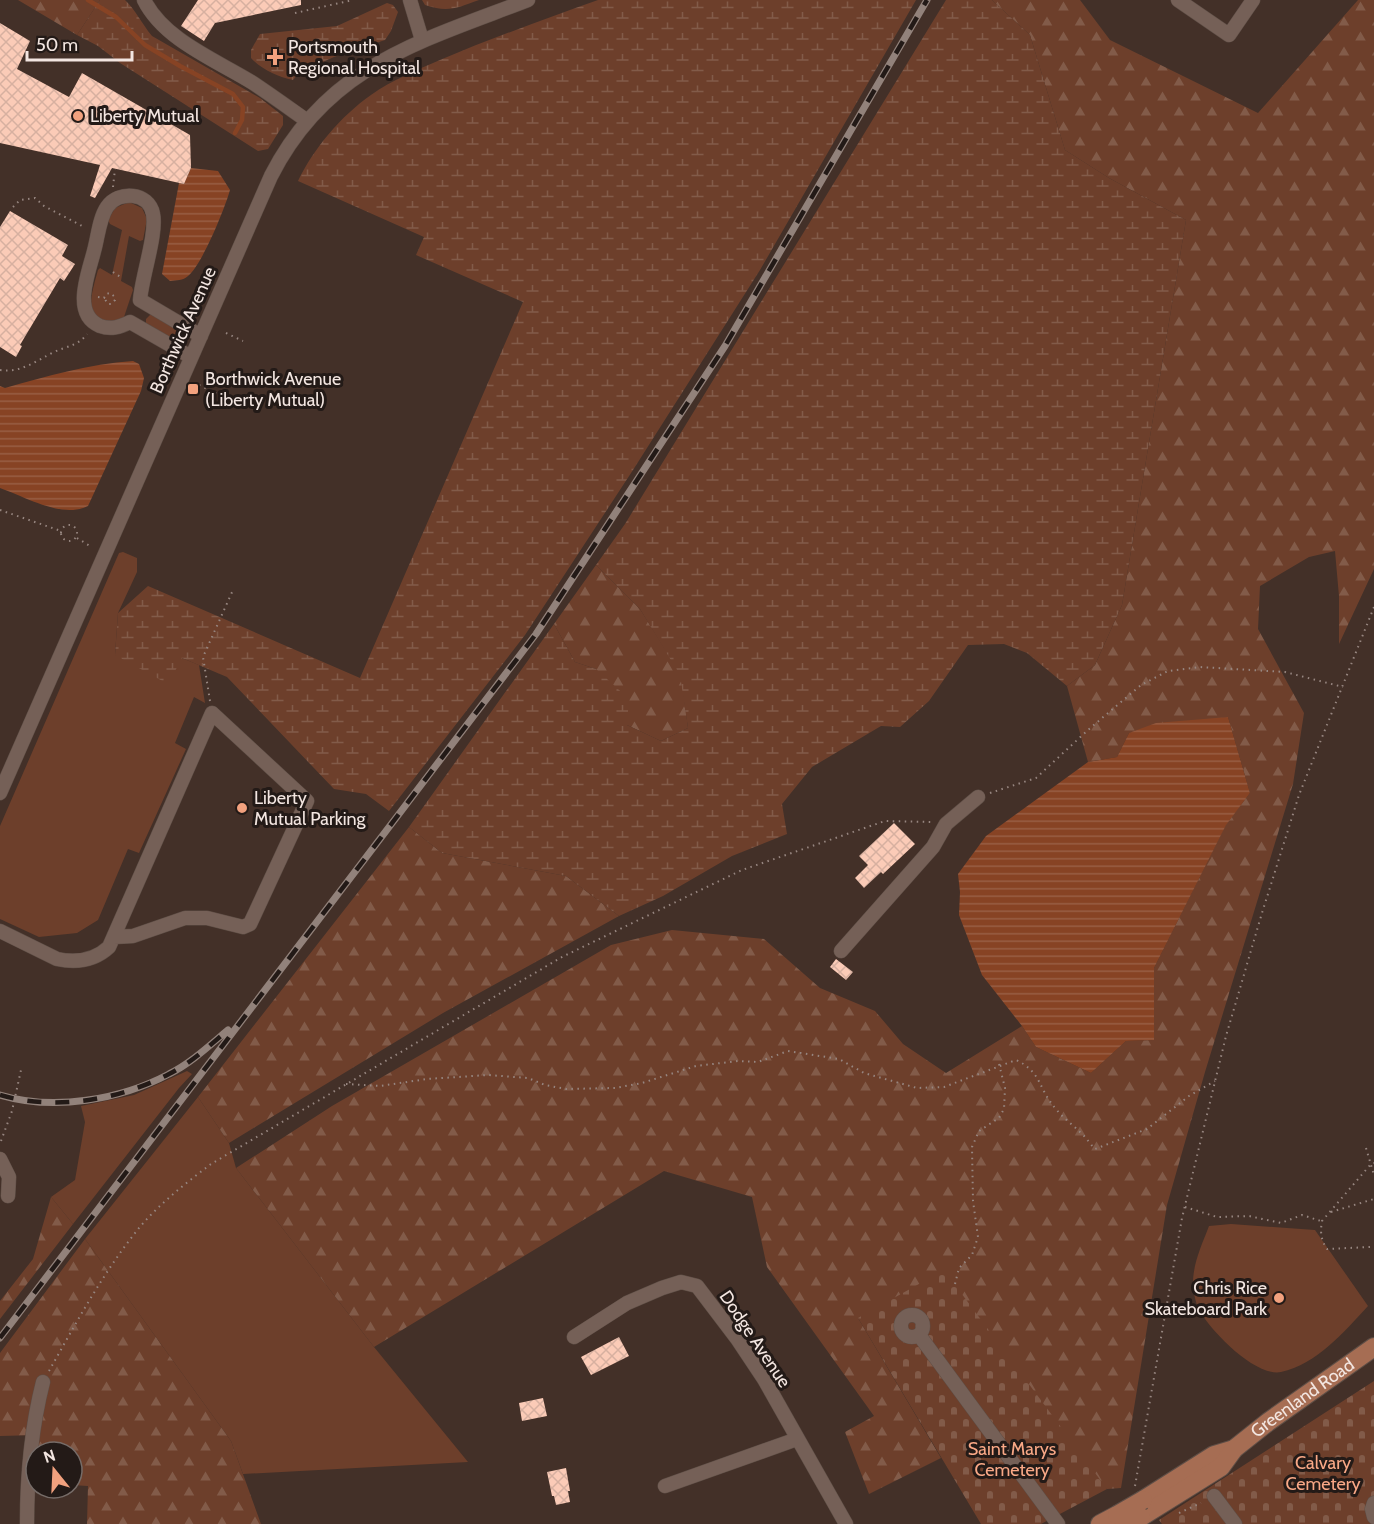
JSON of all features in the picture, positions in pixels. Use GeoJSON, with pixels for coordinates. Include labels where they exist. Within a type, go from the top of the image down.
{"type":"FeatureCollection","features":[{"type":"Feature","properties":{"kind":"main road","name":"Greenland Road"},"geometry":{"type":"LineString","coordinates":[[1100,1524],[1221,1467],[1234,1449],[1374,1347]]}},
{"type":"Feature","properties":{"kind":"street"},"geometry":{"type":"LineString","coordinates":[[410,0],[422,40]]}},
{"type":"Feature","properties":{"kind":"street","name":"Borthwick Avenue"},"geometry":{"type":"LineString","coordinates":[[0,793],[271,176],[287,147],[306,120],[329,98],[384,59],[422,40],[528,0]]}},
{"type":"Feature","properties":{"kind":"street"},"geometry":{"type":"LineString","coordinates":[[1178,0],[1229,35],[1253,0]]}},
{"type":"Feature","properties":{"kind":"street"},"geometry":{"type":"LineString","coordinates":[[149,3],[157,21],[171,33],[253,83],[306,120]]}},
{"type":"Feature","properties":{"kind":"street"},"geometry":{"type":"LineString","coordinates":[[124,195],[138,197],[150,206],[154,218],[140,300],[130,322],[112,328],[95,324],[85,311],[84,294],[103,213],[111,201],[124,195]]}},
{"type":"Feature","properties":{"kind":"street"},"geometry":{"type":"LineString","coordinates":[[140,300],[201,336]]}},
{"type":"Feature","properties":{"kind":"street"},"geometry":{"type":"LineString","coordinates":[[130,322],[191,357]]}},
{"type":"Feature","properties":{"kind":"street"},"geometry":{"type":"LineString","coordinates":[[0,932],[66,961],[85,960],[102,954],[109,947],[212,713],[307,801],[250,924],[243,927],[207,918],[185,918],[133,936],[114,937]]}},
{"type":"Feature","properties":{"kind":"street"},"geometry":{"type":"LineString","coordinates":[[841,951],[933,847],[946,824],[978,797]]}},
{"type":"Feature","properties":{"kind":"street"},"geometry":{"type":"LineString","coordinates":[[0,1159],[9,1177],[4,1192]]}},
{"type":"Feature","properties":{"kind":"street"},"geometry":{"type":"LineString","coordinates":[[0,1170],[4,1192]]}},
{"type":"Feature","properties":{"kind":"street"},"geometry":{"type":"LineString","coordinates":[[0,1182],[4,1192]]}},
{"type":"Feature","properties":{"kind":"street","name":"Dodge Avenue"},"geometry":{"type":"LineString","coordinates":[[574,1337],[627,1304],[662,1288],[681,1282],[697,1286],[764,1379],[846,1524]]}},
{"type":"Feature","properties":{"kind":"street"},"geometry":{"type":"LineString","coordinates":[[919,1335],[1058,1524]]}},
{"type":"Feature","properties":{"kind":"street"},"geometry":{"type":"LineString","coordinates":[[27,1524],[29,1453],[33,1418],[43,1382]]}},
{"type":"Feature","properties":{"kind":"street"},"geometry":{"type":"LineString","coordinates":[[665,1486],[797,1439]]}},
{"type":"Feature","properties":{"kind":"street"},"geometry":{"type":"LineString","coordinates":[[1214,1496],[1235,1524]]}},
{"type":"Feature","properties":{"kind":"street"},"geometry":{"type":"LineString","coordinates":[[1374,1503],[1374,1517]]}},
{"type":"Feature","properties":{"kind":"path"},"geometry":{"type":"LineString","coordinates":[[295,13],[353,0]]}},
{"type":"Feature","properties":{"kind":"path"},"geometry":{"type":"LineString","coordinates":[[112,189],[115,168]]}},
{"type":"Feature","properties":{"kind":"path"},"geometry":{"type":"LineString","coordinates":[[13,207],[20,200],[34,198],[44,206],[89,229]]}},
{"type":"Feature","properties":{"kind":"path"},"geometry":{"type":"LineString","coordinates":[[112,272],[122,278]]}},
{"type":"Feature","properties":{"kind":"path"},"geometry":{"type":"LineString","coordinates":[[84,294],[104,298]]}},
{"type":"Feature","properties":{"kind":"path"},"geometry":{"type":"LineString","coordinates":[[0,370],[27,367],[56,351],[81,342],[89,332]]}},
{"type":"Feature","properties":{"kind":"path"},"geometry":{"type":"LineString","coordinates":[[226,333],[243,341]]}},
{"type":"Feature","properties":{"kind":"path"},"geometry":{"type":"LineString","coordinates":[[199,386],[220,395]]}},
{"type":"Feature","properties":{"kind":"path"},"geometry":{"type":"LineString","coordinates":[[0,510],[62,531]]}},
{"type":"Feature","properties":{"kind":"path"},"geometry":{"type":"LineString","coordinates":[[66,526],[73,526],[77,533],[76,537],[73,540],[65,540],[62,537],[62,531],[66,526]]}},
{"type":"Feature","properties":{"kind":"path"},"geometry":{"type":"LineString","coordinates":[[76,537],[90,546]]}},
{"type":"Feature","properties":{"kind":"path"},"geometry":{"type":"LineString","coordinates":[[212,713],[203,657],[233,590]]}},
{"type":"Feature","properties":{"kind":"path"},"geometry":{"type":"LineString","coordinates":[[1133,1509],[1185,1207],[1215,1081],[1280,852],[1299,795],[1374,607]]}},
{"type":"Feature","properties":{"kind":"path"},"geometry":{"type":"LineString","coordinates":[[978,797],[1036,778],[1142,685],[1168,671],[1200,667],[1285,672],[1342,687]]}},
{"type":"Feature","properties":{"kind":"path"},"geometry":{"type":"LineString","coordinates":[[43,1382],[72,1329],[139,1227],[174,1192],[211,1164],[562,957],[742,870],[885,821],[946,824]]}},
{"type":"Feature","properties":{"kind":"path"},"geometry":{"type":"LineString","coordinates":[[346,1084],[381,1086],[426,1079],[488,1075],[528,1078],[545,1085],[566,1089],[615,1088],[642,1083],[696,1066],[738,1061],[758,1062],[788,1051],[838,1059],[864,1073],[917,1088],[944,1087],[999,1064],[1016,1060],[1037,1075],[1045,1095],[1056,1110],[1082,1133],[1095,1149],[1147,1130],[1190,1096],[1215,1081]]}},
{"type":"Feature","properties":{"kind":"path"},"geometry":{"type":"LineString","coordinates":[[955,1284],[960,1268],[972,1255],[978,1237],[972,1201],[972,1147],[979,1131],[999,1118],[1004,1109],[1005,1088],[999,1064]]}},
{"type":"Feature","properties":{"kind":"path"},"geometry":{"type":"LineString","coordinates":[[1,1141],[12,1111],[21,1070]]}},
{"type":"Feature","properties":{"kind":"path"},"geometry":{"type":"LineString","coordinates":[[1366,1148],[1374,1174]]}},
{"type":"Feature","properties":{"kind":"path"},"geometry":{"type":"LineString","coordinates":[[1370,1247],[1327,1249],[1321,1236],[1322,1221],[1372,1164]]}},
{"type":"Feature","properties":{"kind":"path"},"geometry":{"type":"LineString","coordinates":[[1331,1212],[1374,1199]]}},
{"type":"Feature","properties":{"kind":"path"},"geometry":{"type":"LineString","coordinates":[[1185,1207],[1217,1216],[1249,1216],[1281,1223],[1302,1215],[1322,1221]]}},
{"type":"Feature","properties":{"kind":"path"},"geometry":{"type":"LineString","coordinates":[[1177,1515],[1214,1496]]}},
{"type":"Feature","properties":{"kind":"green space"},"geometry":{"type":"Polygon","coordinates":[[[18,0],[100,0],[77,35],[18,0]]]}},
{"type":"Feature","properties":{"kind":"green space"},"geometry":{"type":"Polygon","coordinates":[[[100,0],[125,0],[152,36],[260,98],[283,116],[283,125],[268,149],[258,151],[120,63],[98,46],[77,35],[100,0]]]}},
{"type":"Feature","properties":{"kind":"green space"},"geometry":{"type":"Polygon","coordinates":[[[422,0],[479,0],[446,9],[425,5],[422,0]]]}},
{"type":"Feature","properties":{"kind":"green space"},"geometry":{"type":"Polygon","coordinates":[[[598,0],[916,0],[760,270],[633,470],[525,635],[389,811],[366,794],[334,789],[227,677],[182,658],[168,684],[115,655],[118,613],[148,586],[360,678],[523,302],[416,255],[424,237],[298,181],[329,134],[360,103],[379,90],[460,52],[598,0]]]}},
{"type":"Feature","properties":{"kind":"green space"},"geometry":{"type":"Polygon","coordinates":[[[946,0],[992,0],[1030,35],[1065,150],[1109,178],[1186,220],[1122,605],[1095,665],[1067,686],[1027,653],[1004,644],[968,645],[929,701],[900,727],[881,726],[812,767],[782,804],[787,834],[732,856],[663,896],[619,916],[566,876],[442,853],[409,827],[554,624],[575,662],[596,669],[629,699],[627,725],[661,741],[688,728],[680,675],[640,609],[596,565],[625,524],[946,0]]]}},
{"type":"Feature","properties":{"kind":"green space"},"geometry":{"type":"Polygon","coordinates":[[[992,0],[1080,0],[1110,40],[1258,113],[1358,0],[1374,0],[1374,569],[1339,644],[1339,596],[1335,551],[1309,557],[1260,586],[1258,629],[1304,713],[1293,784],[1167,1205],[1121,1488],[1107,1489],[858,1318],[941,1458],[869,1494],[845,1432],[874,1416],[767,1267],[752,1197],[664,1171],[374,1347],[236,1168],[332,1106],[611,945],[672,930],[764,939],[820,988],[875,1011],[903,1044],[946,1073],[1022,1026],[1036,1047],[1091,1073],[1126,1041],[1153,1040],[1154,968],[1226,824],[1250,793],[1228,717],[1129,733],[1117,757],[1088,762],[1067,686],[1095,665],[1122,605],[1186,220],[1109,178],[1065,150],[1030,35],[992,0]]]}},
{"type":"Feature","properties":{"kind":"green space"},"geometry":{"type":"Polygon","coordinates":[[[387,3],[393,5],[398,12],[385,40],[334,57],[300,72],[293,80],[270,72],[251,58],[251,50],[260,34],[337,26],[387,3]]]}},
{"type":"Feature","properties":{"kind":"green space"},"geometry":{"type":"Polygon","coordinates":[[[129,202],[142,208],[147,219],[143,240],[129,236],[121,281],[133,290],[124,317],[114,321],[103,321],[94,315],[92,310],[92,292],[100,268],[112,275],[122,230],[110,224],[108,220],[115,208],[129,202]]]}},
{"type":"Feature","properties":{"kind":"green space"},"geometry":{"type":"Polygon","coordinates":[[[154,315],[182,332],[175,342],[146,326],[146,319],[154,315]]]}},
{"type":"Feature","properties":{"kind":"green space"},"geometry":{"type":"Polygon","coordinates":[[[123,552],[137,558],[137,572],[118,613],[115,655],[182,658],[199,665],[205,703],[194,697],[175,743],[186,749],[139,853],[128,849],[98,920],[77,933],[39,937],[0,919],[0,826],[119,553],[123,552]]]}},
{"type":"Feature","properties":{"kind":"green space"},"geometry":{"type":"Polygon","coordinates":[[[596,565],[640,609],[681,675],[688,728],[661,741],[627,725],[596,669],[575,662],[554,624],[596,565]]]}},
{"type":"Feature","properties":{"kind":"green space"},"geometry":{"type":"Polygon","coordinates":[[[409,827],[442,853],[566,876],[619,916],[443,1013],[229,1143],[198,1097],[409,827]]]}},
{"type":"Feature","properties":{"kind":"green space"},"geometry":{"type":"Polygon","coordinates":[[[187,1071],[192,1074],[73,1224],[51,1197],[75,1180],[85,1122],[81,1106],[134,1095],[187,1071]]]}},
{"type":"Feature","properties":{"kind":"green space"},"geometry":{"type":"Polygon","coordinates":[[[198,1097],[229,1143],[236,1168],[374,1347],[468,1462],[243,1474],[231,1441],[85,1239],[198,1097]]]}},
{"type":"Feature","properties":{"kind":"green space"},"geometry":{"type":"Polygon","coordinates":[[[51,1197],[73,1224],[0,1319],[0,1301],[33,1259],[51,1197]]]}},
{"type":"Feature","properties":{"kind":"green space","name":"Chris Rice Skateboard Park"},"geometry":{"type":"Polygon","coordinates":[[[1231,1224],[1315,1230],[1368,1306],[1329,1346],[1294,1368],[1271,1372],[1247,1360],[1223,1340],[1205,1319],[1199,1310],[1193,1288],[1196,1264],[1209,1226],[1231,1224]]]}},
{"type":"Feature","properties":{"kind":"green space"},"geometry":{"type":"Polygon","coordinates":[[[85,1239],[231,1441],[261,1524],[87,1524],[88,1486],[84,1486],[84,1440],[38,1440],[38,1435],[0,1436],[0,1353],[85,1239]]]}},
{"type":"Feature","properties":{"kind":"green space","name":"Saint Marys Cemetery"},"geometry":{"type":"Polygon","coordinates":[[[944,1270],[1107,1489],[1041,1524],[981,1524],[858,1318],[944,1270]]]}},
{"type":"Feature","properties":{"kind":"green space","name":"Calvary Cemetery"},"geometry":{"type":"Polygon","coordinates":[[[1374,1381],[1374,1524],[1162,1524],[1159,1520],[1374,1381]]]}},
{"type":"Feature","properties":{"kind":"shaded area"},"geometry":{"type":"Polygon","coordinates":[[[191,168],[218,171],[230,190],[212,236],[194,270],[184,279],[170,281],[162,274],[179,183],[184,184],[191,168]]]}},
{"type":"Feature","properties":{"kind":"shaded area"},"geometry":{"type":"Polygon","coordinates":[[[133,361],[139,364],[144,378],[141,391],[88,506],[67,510],[56,508],[0,488],[0,386],[5,388],[84,368],[133,361]]]}},
{"type":"Feature","properties":{"kind":"shaded area"},"geometry":{"type":"Polygon","coordinates":[[[1228,717],[1250,793],[1226,825],[1154,968],[1154,1040],[1126,1041],[1091,1073],[1036,1047],[982,975],[959,915],[958,874],[986,836],[1088,762],[1117,757],[1129,733],[1156,723],[1228,717]]]}},
{"type":"Feature","properties":{"kind":"building"},"geometry":{"type":"Polygon","coordinates":[[[198,0],[301,0],[301,5],[215,23],[204,41],[181,26],[198,0]]]}},
{"type":"Feature","properties":{"kind":"building","name":"Liberty Mutual"},"geometry":{"type":"Polygon","coordinates":[[[0,23],[30,41],[17,69],[69,97],[82,73],[190,135],[191,168],[184,184],[112,168],[95,198],[90,196],[100,165],[0,143],[0,23]]]}},
{"type":"Feature","properties":{"kind":"building"},"geometry":{"type":"Polygon","coordinates":[[[10,211],[68,245],[62,256],[75,264],[64,281],[60,278],[20,345],[22,346],[16,357],[0,347],[0,227],[10,211]]]}},
{"type":"Feature","properties":{"kind":"building"},"geometry":{"type":"Polygon","coordinates":[[[894,823],[915,844],[883,874],[881,872],[864,888],[855,878],[868,865],[859,856],[894,823]]]}},
{"type":"Feature","properties":{"kind":"building"},"geometry":{"type":"Polygon","coordinates":[[[836,959],[853,972],[846,980],[830,967],[836,959]]]}},
{"type":"Feature","properties":{"kind":"building"},"geometry":{"type":"Polygon","coordinates":[[[619,1337],[629,1356],[591,1375],[581,1357],[619,1337]]]}},
{"type":"Feature","properties":{"kind":"building"},"geometry":{"type":"Polygon","coordinates":[[[543,1398],[547,1416],[522,1421],[519,1403],[543,1398]]]}},
{"type":"Feature","properties":{"kind":"building"},"geometry":{"type":"Polygon","coordinates":[[[566,1468],[570,1502],[556,1505],[547,1472],[566,1468]]]}},
{"type":"Feature","properties":{"kind":"waterway"},"geometry":{"type":"LineString","coordinates":[[88,0],[116,17],[145,45],[233,94],[243,107],[242,120],[235,133]]}},
{"type":"Feature","properties":{"kind":"railway"},"geometry":{"type":"LineString","coordinates":[[0,1338],[536,634],[725,346],[927,0]]}},
{"type":"Feature","properties":{"kind":"railway"},"geometry":{"type":"LineString","coordinates":[[0,1095],[21,1100],[64,1102],[86,1100],[130,1090],[177,1070],[228,1030]]}},
{"type":"Feature","properties":{"kind":"place","name":"Portsmouth Regional Hospital"},"geometry":{"type":"Point","coordinates":[275,57]}},
{"type":"Feature","properties":{"kind":"place","name":"Liberty Mutual"},"geometry":{"type":"Point","coordinates":[78,116]}},
{"type":"Feature","properties":{"kind":"place","name":"Borthwick Avenue (Liberty Mutual)"},"geometry":{"type":"Point","coordinates":[193,389]}},
{"type":"Feature","properties":{"kind":"place","name":"Liberty Mutual Parking"},"geometry":{"type":"Point","coordinates":[242,808]}},
{"type":"Feature","properties":{"kind":"place","name":"Chris Rice Skateboard Park"},"geometry":{"type":"Point","coordinates":[1279,1298]}}]}
